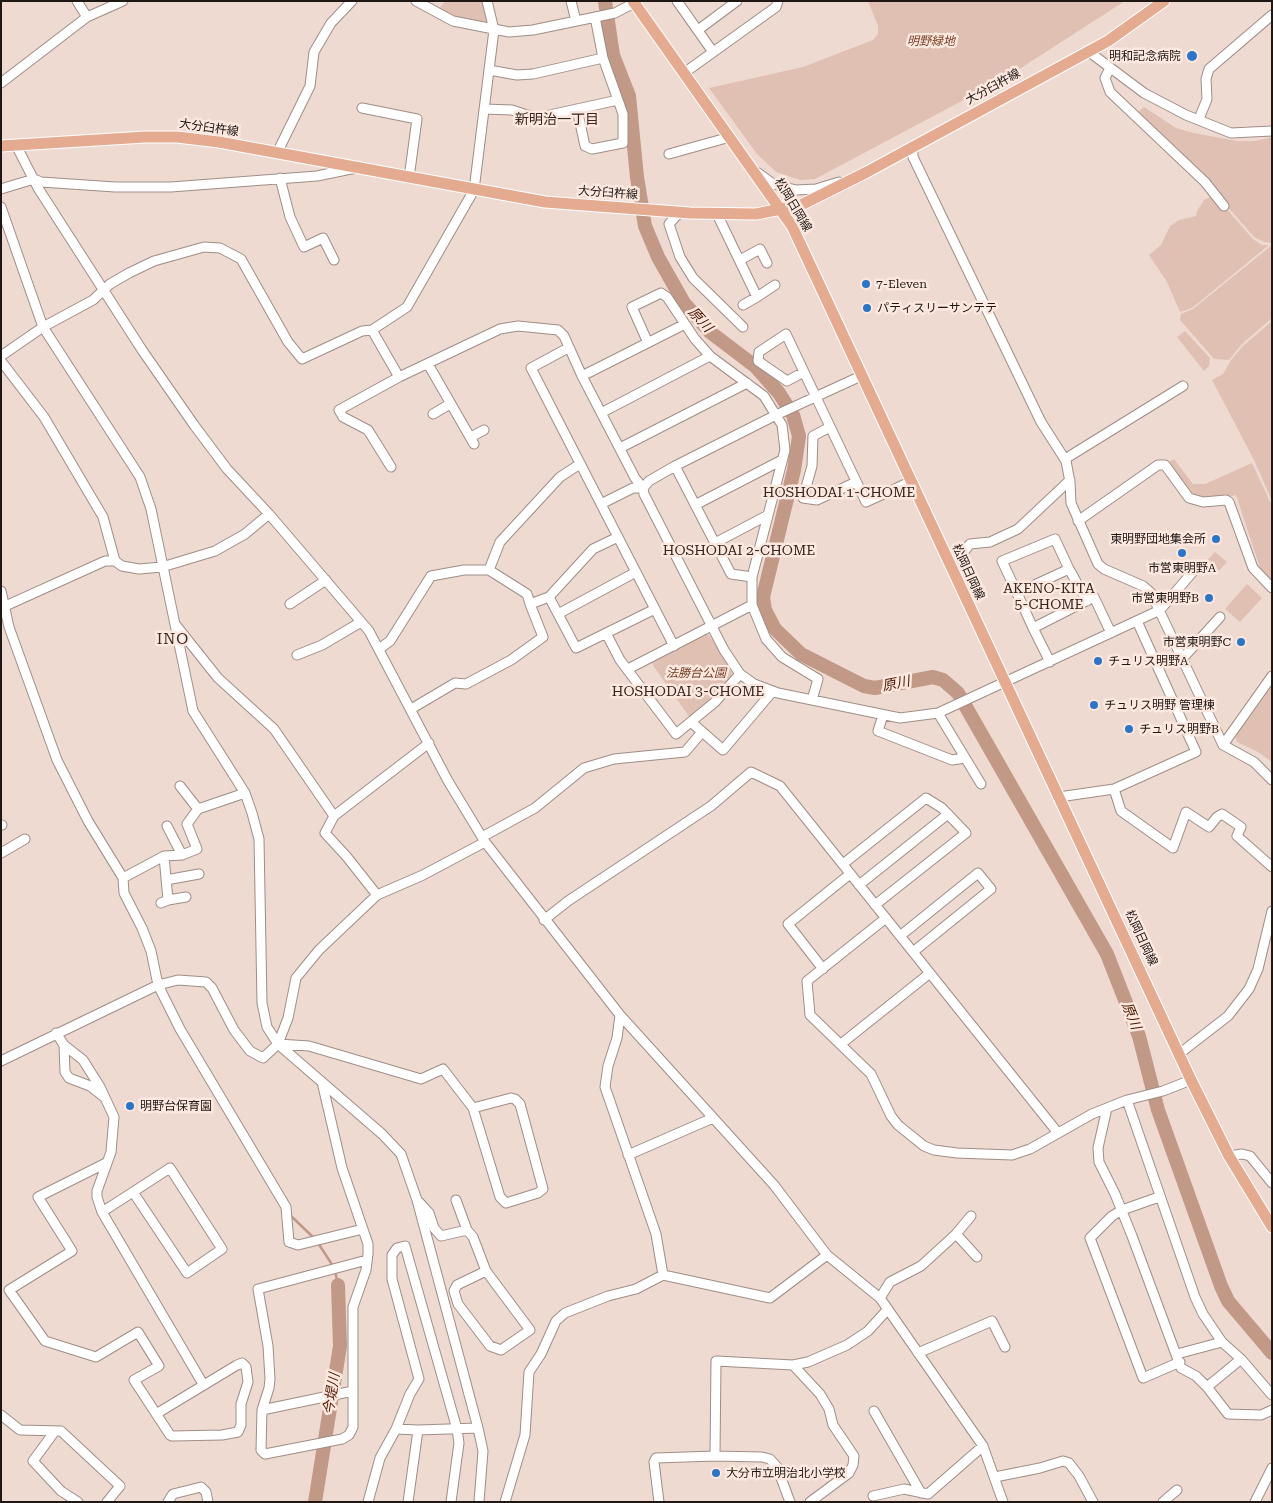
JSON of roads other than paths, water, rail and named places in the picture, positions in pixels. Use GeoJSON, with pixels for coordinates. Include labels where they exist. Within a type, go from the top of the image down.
{"type":"FeatureCollection","features":[{"type":"Feature","properties":{"kind":"main road","name":"大分臼杵線"},"geometry":{"type":"LineString","coordinates":[[1,146],[145,137],[177,137],[278,153],[545,202],[679,212],[756,214],[782,210],[817,198],[867,172],[1108,41],[1164,1]]}},
{"type":"Feature","properties":{"kind":"main road","name":"松岡日岡線"},"geometry":{"type":"LineString","coordinates":[[634,2],[782,210],[912,481],[947,560],[1191,1080],[1229,1156],[1272,1227]]}},
{"type":"Feature","properties":{"kind":"street"},"geometry":{"type":"LineString","coordinates":[[77,1],[87,17]]}},
{"type":"Feature","properties":{"kind":"street"},"geometry":{"type":"LineString","coordinates":[[1,82],[87,17],[122,1]]}},
{"type":"Feature","properties":{"kind":"street"},"geometry":{"type":"LineString","coordinates":[[278,153],[310,86],[314,52],[331,23],[352,1]]}},
{"type":"Feature","properties":{"kind":"street"},"geometry":{"type":"LineString","coordinates":[[416,1],[453,21],[494,30],[533,30],[615,13],[634,2]]}},
{"type":"Feature","properties":{"kind":"street"},"geometry":{"type":"LineString","coordinates":[[1,356],[44,327],[93,300],[117,280],[154,261],[204,247],[220,248],[241,259],[288,342],[302,359],[362,331],[372,330],[407,307],[474,190],[494,30],[487,1]]}},
{"type":"Feature","properties":{"kind":"street"},"geometry":{"type":"LineString","coordinates":[[572,1],[576,21]]}},
{"type":"Feature","properties":{"kind":"street"},"geometry":{"type":"LineString","coordinates":[[677,1],[714,52]]}},
{"type":"Feature","properties":{"kind":"street"},"geometry":{"type":"LineString","coordinates":[[698,30],[737,1]]}},
{"type":"Feature","properties":{"kind":"street"},"geometry":{"type":"LineString","coordinates":[[684,73],[781,2]]}},
{"type":"Feature","properties":{"kind":"street"},"geometry":{"type":"LineString","coordinates":[[577,109],[585,146],[592,149],[623,143],[624,120],[603,58],[596,16]]}},
{"type":"Feature","properties":{"kind":"street"},"geometry":{"type":"LineString","coordinates":[[1199,119],[1207,99],[1206,79],[1209,69],[1272,16]]}},
{"type":"Feature","properties":{"kind":"street"},"geometry":{"type":"LineString","coordinates":[[1088,51],[1157,102],[1231,133],[1272,131]]}},
{"type":"Feature","properties":{"kind":"street"},"geometry":{"type":"LineString","coordinates":[[489,70],[518,75],[533,74],[603,58]]}},
{"type":"Feature","properties":{"kind":"street"},"geometry":{"type":"LineString","coordinates":[[1110,68],[1105,78],[1110,92],[1205,182],[1224,206]]}},
{"type":"Feature","properties":{"kind":"street"},"geometry":{"type":"LineString","coordinates":[[484,109],[512,110],[536,118],[618,100]]}},
{"type":"Feature","properties":{"kind":"street"},"geometry":{"type":"LineString","coordinates":[[362,108],[418,119],[409,178]]}},
{"type":"Feature","properties":{"kind":"street"},"geometry":{"type":"LineString","coordinates":[[669,154],[730,137]]}},
{"type":"Feature","properties":{"kind":"street"},"geometry":{"type":"LineString","coordinates":[[16,145],[34,179],[142,350],[194,425],[227,469],[326,580],[379,649],[483,839],[544,920],[620,1015],[774,1185],[826,1255],[880,1298],[983,1446],[1003,1502]]}},
{"type":"Feature","properties":{"kind":"street"},"geometry":{"type":"LineString","coordinates":[[913,146],[913,157],[1041,422],[1065,459],[1070,480],[1071,503],[1098,564],[1104,569],[1143,586],[1151,593],[1223,744],[1254,762],[1272,780]]}},
{"type":"Feature","properties":{"kind":"street"},"geometry":{"type":"LineString","coordinates":[[750,165],[762,177],[773,184],[796,190],[816,189],[867,172]]}},
{"type":"Feature","properties":{"kind":"street"},"geometry":{"type":"LineString","coordinates":[[1,190],[34,179],[41,182],[114,187],[171,187],[317,176],[356,168]]}},
{"type":"Feature","properties":{"kind":"street"},"geometry":{"type":"LineString","coordinates":[[280,178],[290,217],[304,246],[323,238],[334,260]]}},
{"type":"Feature","properties":{"kind":"street"},"geometry":{"type":"LineString","coordinates":[[1,207],[44,327],[140,477],[151,509],[193,712],[245,793],[259,839],[262,1003],[267,1027],[278,1044],[382,1134],[401,1154],[418,1200],[483,1451],[479,1502]]}},
{"type":"Feature","properties":{"kind":"street"},"geometry":{"type":"LineString","coordinates":[[679,212],[669,224],[680,257],[693,278],[743,328]]}},
{"type":"Feature","properties":{"kind":"street"},"geometry":{"type":"LineString","coordinates":[[717,214],[757,297]]}},
{"type":"Feature","properties":{"kind":"street"},"geometry":{"type":"LineString","coordinates":[[740,260],[760,249],[767,263]]}},
{"type":"Feature","properties":{"kind":"street"},"geometry":{"type":"LineString","coordinates":[[743,305],[775,285]]}},
{"type":"Feature","properties":{"kind":"street"},"geometry":{"type":"LineString","coordinates":[[648,343],[632,307],[661,293],[667,297],[710,356],[764,396],[780,413],[784,438],[782,460],[752,578],[752,605],[766,639],[782,657],[818,679],[812,700]]}},
{"type":"Feature","properties":{"kind":"street"},"geometry":{"type":"LineString","coordinates":[[582,376],[685,324]]}},
{"type":"Feature","properties":{"kind":"street"},"geometry":{"type":"LineString","coordinates":[[391,467],[368,430],[344,417],[339,410],[399,377],[500,329],[518,326],[558,330],[564,336],[568,348],[601,413],[635,478],[643,488],[644,494],[711,626],[740,674],[754,684],[772,692],[900,718],[938,713],[1160,610],[1197,567]]}},
{"type":"Feature","properties":{"kind":"street"},"geometry":{"type":"LineString","coordinates":[[372,330],[399,377]]}},
{"type":"Feature","properties":{"kind":"street"},"geometry":{"type":"LineString","coordinates":[[804,372],[788,381],[758,361],[758,352],[786,334],[866,502],[912,481]]}},
{"type":"Feature","properties":{"kind":"street"},"geometry":{"type":"LineString","coordinates":[[568,348],[531,368],[674,646]]}},
{"type":"Feature","properties":{"kind":"street"},"geometry":{"type":"LineString","coordinates":[[601,413],[710,356]]}},
{"type":"Feature","properties":{"kind":"street"},"geometry":{"type":"LineString","coordinates":[[1,361],[44,417],[103,517],[115,561]]}},
{"type":"Feature","properties":{"kind":"street"},"geometry":{"type":"LineString","coordinates":[[428,364],[472,440],[484,430]]}},
{"type":"Feature","properties":{"kind":"street"},"geometry":{"type":"LineString","coordinates":[[601,504],[633,488],[643,488],[649,481],[675,466],[780,413],[861,376]]}},
{"type":"Feature","properties":{"kind":"street"},"geometry":{"type":"LineString","coordinates":[[620,448],[747,383]]}},
{"type":"Feature","properties":{"kind":"street"},"geometry":{"type":"LineString","coordinates":[[1065,459],[1183,386]]}},
{"type":"Feature","properties":{"kind":"street"},"geometry":{"type":"LineString","coordinates":[[433,414],[450,404]]}},
{"type":"Feature","properties":{"kind":"street"},"geometry":{"type":"LineString","coordinates":[[830,427],[814,436],[812,466],[803,498],[817,500],[856,482]]}},
{"type":"Feature","properties":{"kind":"street"},"geometry":{"type":"LineString","coordinates":[[695,505],[782,460]]}},
{"type":"Feature","properties":{"kind":"street"},"geometry":{"type":"LineString","coordinates":[[489,570],[500,542],[560,477],[580,464]]}},
{"type":"Feature","properties":{"kind":"street"},"geometry":{"type":"LineString","coordinates":[[1078,521],[1158,465],[1165,465],[1189,498],[1203,502],[1226,500],[1229,502],[1252,568],[1272,588]]}},
{"type":"Feature","properties":{"kind":"street"},"geometry":{"type":"LineString","coordinates":[[675,466],[731,574],[752,578]]}},
{"type":"Feature","properties":{"kind":"street"},"geometry":{"type":"LineString","coordinates":[[947,560],[962,554],[970,544],[990,542],[1018,529],[1070,480]]}},
{"type":"Feature","properties":{"kind":"street"},"geometry":{"type":"LineString","coordinates":[[3,606],[62,582],[106,561],[115,561],[122,566],[139,569],[162,567],[215,551],[245,534],[269,514]]}},
{"type":"Feature","properties":{"kind":"street"},"geometry":{"type":"LineString","coordinates":[[715,543],[768,515]]}},
{"type":"Feature","properties":{"kind":"street"},"geometry":{"type":"LineString","coordinates":[[530,604],[549,597],[593,549],[618,537]]}},
{"type":"Feature","properties":{"kind":"street"},"geometry":{"type":"LineString","coordinates":[[1050,662],[1002,561],[1055,539],[1087,601]]}},
{"type":"Feature","properties":{"kind":"street"},"geometry":{"type":"LineString","coordinates":[[1017,593],[1069,569]]}},
{"type":"Feature","properties":{"kind":"street"},"geometry":{"type":"LineString","coordinates":[[379,649],[390,640],[431,576],[464,570],[489,570],[527,594],[543,637],[511,660],[466,684],[455,683],[411,708]]}},
{"type":"Feature","properties":{"kind":"street"},"geometry":{"type":"LineString","coordinates":[[558,614],[636,572]]}},
{"type":"Feature","properties":{"kind":"street"},"geometry":{"type":"LineString","coordinates":[[290,604],[326,580]]}},
{"type":"Feature","properties":{"kind":"street"},"geometry":{"type":"LineString","coordinates":[[1,592],[3,606],[14,642],[57,760],[88,821],[123,878],[124,893],[148,943],[158,985],[180,1029],[282,1198],[287,1214],[289,1242],[298,1245],[363,1229]]}},
{"type":"Feature","properties":{"kind":"street"},"geometry":{"type":"LineString","coordinates":[[549,597],[576,648],[655,609]]}},
{"type":"Feature","properties":{"kind":"street"},"geometry":{"type":"LineString","coordinates":[[1033,628],[1094,597],[1111,633]]}},
{"type":"Feature","properties":{"kind":"street"},"geometry":{"type":"LineString","coordinates":[[628,669],[752,605]]}},
{"type":"Feature","properties":{"kind":"street"},"geometry":{"type":"LineString","coordinates":[[1182,659],[1220,618]]}},
{"type":"Feature","properties":{"kind":"street"},"geometry":{"type":"LineString","coordinates":[[1059,797],[1114,789],[1196,752],[1136,621]]}},
{"type":"Feature","properties":{"kind":"street"},"geometry":{"type":"LineString","coordinates":[[297,655],[322,645],[360,622]]}},
{"type":"Feature","properties":{"kind":"street"},"geometry":{"type":"LineString","coordinates":[[174,623],[218,678],[274,729],[334,816]]}},
{"type":"Feature","properties":{"kind":"street"},"geometry":{"type":"LineString","coordinates":[[606,633],[628,669],[676,734],[715,702],[740,674]]}},
{"type":"Feature","properties":{"kind":"street"},"geometry":{"type":"LineString","coordinates":[[1223,744],[1272,676]]}},
{"type":"Feature","properties":{"kind":"street"},"geometry":{"type":"LineString","coordinates":[[690,722],[723,750],[772,692]]}},
{"type":"Feature","properties":{"kind":"street"},"geometry":{"type":"LineString","coordinates":[[938,713],[981,784]]}},
{"type":"Feature","properties":{"kind":"street"},"geometry":{"type":"LineString","coordinates":[[883,714],[878,732],[952,760],[965,758]]}},
{"type":"Feature","properties":{"kind":"street"},"geometry":{"type":"LineString","coordinates":[[1,1061],[158,985],[178,980],[206,982],[212,988],[234,1030],[250,1051],[263,1058],[278,1044],[288,1018],[296,978],[319,950],[377,895],[423,875],[535,808],[584,768],[614,760],[685,752],[702,732]]}},
{"type":"Feature","properties":{"kind":"street"},"geometry":{"type":"LineString","coordinates":[[377,895],[325,833],[334,816],[429,743]]}},
{"type":"Feature","properties":{"kind":"street"},"geometry":{"type":"LineString","coordinates":[[544,920],[568,901],[711,806],[751,772],[780,786],[1058,1133]]}},
{"type":"Feature","properties":{"kind":"street"},"geometry":{"type":"LineString","coordinates":[[180,786],[198,810]]}},
{"type":"Feature","properties":{"kind":"street"},"geometry":{"type":"LineString","coordinates":[[1114,789],[1121,811],[1173,848],[1186,812],[1209,827],[1217,816],[1222,814],[1241,827],[1237,836],[1272,867]]}},
{"type":"Feature","properties":{"kind":"street"},"geometry":{"type":"LineString","coordinates":[[123,878],[164,856],[182,855],[197,849],[187,824],[198,810],[245,793]]}},
{"type":"Feature","properties":{"kind":"street"},"geometry":{"type":"LineString","coordinates":[[843,864],[926,798],[948,814],[966,833],[876,905]]}},
{"type":"Feature","properties":{"kind":"street"},"geometry":{"type":"LineString","coordinates":[[859,885],[948,814]]}},
{"type":"Feature","properties":{"kind":"street"},"geometry":{"type":"LineString","coordinates":[[167,826],[182,855]]}},
{"type":"Feature","properties":{"kind":"street"},"geometry":{"type":"LineString","coordinates":[[1,853],[25,839]]}},
{"type":"Feature","properties":{"kind":"street"},"geometry":{"type":"LineString","coordinates":[[164,856],[165,902],[186,897]]}},
{"type":"Feature","properties":{"kind":"street"},"geometry":{"type":"LineString","coordinates":[[900,936],[978,873],[991,889],[913,952]]}},
{"type":"Feature","properties":{"kind":"street"},"geometry":{"type":"LineString","coordinates":[[166,880],[199,874]]}},
{"type":"Feature","properties":{"kind":"street"},"geometry":{"type":"LineString","coordinates":[[823,969],[788,924],[850,874]]}},
{"type":"Feature","properties":{"kind":"street"},"geometry":{"type":"LineString","coordinates":[[1179,1054],[1228,1016],[1249,989],[1258,969],[1272,911]]}},
{"type":"Feature","properties":{"kind":"street"},"geometry":{"type":"LineString","coordinates":[[886,918],[807,981],[810,1015],[872,1074],[891,1116],[898,1125],[924,1146],[957,1153],[1012,1156],[1030,1149],[1107,1108],[1191,1080]]}},
{"type":"Feature","properties":{"kind":"street"},"geometry":{"type":"LineString","coordinates":[[841,1044],[930,973]]}},
{"type":"Feature","properties":{"kind":"street"},"geometry":{"type":"LineString","coordinates":[[620,1015],[617,1038],[608,1066],[605,1087],[656,1234],[663,1275]]}},
{"type":"Feature","properties":{"kind":"street"},"geometry":{"type":"LineString","coordinates":[[56,1033],[64,1045],[83,1060],[114,1117],[114,1139],[97,1197],[102,1212],[203,1384]]}},
{"type":"Feature","properties":{"kind":"street"},"geometry":{"type":"LineString","coordinates":[[278,1044],[309,1046],[421,1079],[443,1069],[473,1108],[502,1201],[509,1203],[542,1191],[543,1185],[518,1101],[511,1098],[473,1108]]}},
{"type":"Feature","properties":{"kind":"street"},"geometry":{"type":"LineString","coordinates":[[64,1045],[65,1072],[68,1078],[90,1086],[105,1098]]}},
{"type":"Feature","properties":{"kind":"street"},"geometry":{"type":"LineString","coordinates":[[322,1082],[339,1160],[368,1244],[367,1260],[353,1307],[353,1427],[346,1437],[265,1454],[261,1450],[262,1410],[270,1379],[268,1346],[258,1289],[367,1260]]}},
{"type":"Feature","properties":{"kind":"street"},"geometry":{"type":"LineString","coordinates":[[1127,1100],[1159,1196],[1195,1297],[1203,1314],[1222,1342],[1241,1359],[1272,1395]]}},
{"type":"Feature","properties":{"kind":"street"},"geometry":{"type":"LineString","coordinates":[[1107,1108],[1098,1148],[1099,1162],[1122,1210],[1181,1368],[1196,1376],[1228,1414],[1261,1415],[1272,1410]]}},
{"type":"Feature","properties":{"kind":"street"},"geometry":{"type":"LineString","coordinates":[[628,1155],[713,1118]]}},
{"type":"Feature","properties":{"kind":"street"},"geometry":{"type":"LineString","coordinates":[[1229,1156],[1242,1154],[1250,1156],[1272,1183]]}},
{"type":"Feature","properties":{"kind":"street"},"geometry":{"type":"LineString","coordinates":[[106,1162],[38,1197],[72,1251],[9,1290],[45,1341],[96,1357],[138,1332],[159,1366],[134,1380],[156,1414],[172,1436],[222,1435],[238,1432],[241,1425],[241,1404],[249,1372],[242,1363],[237,1365],[156,1414]]}},
{"type":"Feature","properties":{"kind":"street"},"geometry":{"type":"LineString","coordinates":[[102,1212],[170,1168],[222,1249],[187,1272],[133,1192]]}},
{"type":"Feature","properties":{"kind":"street"},"geometry":{"type":"LineString","coordinates":[[1159,1196],[1122,1210],[1112,1216],[1090,1238],[1143,1378],[1178,1358],[1222,1342]]}},
{"type":"Feature","properties":{"kind":"street"},"geometry":{"type":"LineString","coordinates":[[418,1200],[429,1213],[434,1228],[441,1236],[467,1230]]}},
{"type":"Feature","properties":{"kind":"street"},"geometry":{"type":"LineString","coordinates":[[456,1200],[467,1230],[473,1237],[486,1271],[530,1330],[501,1350],[490,1346],[458,1304],[454,1290],[457,1285],[486,1271]]}},
{"type":"Feature","properties":{"kind":"street"},"geometry":{"type":"LineString","coordinates":[[880,1298],[890,1282],[921,1266],[956,1234],[971,1216]]}},
{"type":"Feature","properties":{"kind":"street"},"geometry":{"type":"LineString","coordinates":[[956,1234],[977,1257]]}},
{"type":"Feature","properties":{"kind":"street"},"geometry":{"type":"LineString","coordinates":[[368,1502],[380,1458],[396,1429],[410,1394],[419,1380],[392,1280],[392,1255],[397,1248],[405,1246],[457,1429],[458,1443],[451,1502]]}},
{"type":"Feature","properties":{"kind":"street"},"geometry":{"type":"LineString","coordinates":[[505,1502],[525,1435],[530,1372],[556,1322],[565,1313],[608,1296],[636,1289],[663,1275],[770,1298],[826,1255]]}},
{"type":"Feature","properties":{"kind":"street"},"geometry":{"type":"LineString","coordinates":[[715,1456],[716,1361],[793,1365],[847,1344],[868,1331],[888,1309]]}},
{"type":"Feature","properties":{"kind":"street"},"geometry":{"type":"LineString","coordinates":[[918,1353],[992,1321],[1005,1347]]}},
{"type":"Feature","properties":{"kind":"street"},"geometry":{"type":"LineString","coordinates":[[1207,1387],[1241,1359]]}},
{"type":"Feature","properties":{"kind":"street"},"geometry":{"type":"LineString","coordinates":[[793,1365],[820,1394],[829,1409],[833,1424],[854,1456],[854,1465],[850,1473],[810,1502]]}},
{"type":"Feature","properties":{"kind":"street"},"geometry":{"type":"LineString","coordinates":[[262,1410],[353,1391]]}},
{"type":"Feature","properties":{"kind":"street"},"geometry":{"type":"LineString","coordinates":[[874,1411],[921,1494]]}},
{"type":"Feature","properties":{"kind":"street"},"geometry":{"type":"LineString","coordinates":[[1,1415],[20,1430],[61,1431],[120,1486],[107,1502]]}},
{"type":"Feature","properties":{"kind":"street"},"geometry":{"type":"LineString","coordinates":[[396,1429],[478,1428]]}},
{"type":"Feature","properties":{"kind":"street"},"geometry":{"type":"LineString","coordinates":[[408,1502],[418,1430]]}},
{"type":"Feature","properties":{"kind":"street"},"geometry":{"type":"LineString","coordinates":[[55,1431],[33,1461],[61,1491],[78,1502]]}},
{"type":"Feature","properties":{"kind":"street"},"geometry":{"type":"LineString","coordinates":[[872,1496],[904,1489],[928,1494],[983,1446]]}},
{"type":"Feature","properties":{"kind":"street"},"geometry":{"type":"LineString","coordinates":[[659,1502],[654,1462],[656,1458],[715,1456],[762,1456],[770,1459],[777,1467],[790,1502]]}},
{"type":"Feature","properties":{"kind":"street"},"geometry":{"type":"LineString","coordinates":[[995,1477],[1040,1468],[1063,1461],[1069,1463],[1079,1476],[1093,1502]]}},
{"type":"Feature","properties":{"kind":"street"},"geometry":{"type":"LineString","coordinates":[[1255,1502],[1272,1468]]}},
{"type":"Feature","properties":{"kind":"street"},"geometry":{"type":"LineString","coordinates":[[168,1502],[173,1494],[201,1487],[206,1492],[208,1502]]}},
{"type":"Feature","properties":{"kind":"street"},"geometry":{"type":"LineString","coordinates":[[1162,1502],[1177,1490]]}},
{"type":"Feature","properties":{"kind":"waterway","name":"原川"},"geometry":{"type":"LineString","coordinates":[[605,1],[613,55],[629,96],[637,177],[645,226],[658,257],[684,303],[710,332],[756,367],[779,393],[793,415],[799,436],[794,470],[763,597],[765,610],[775,629],[801,654],[864,686],[875,688],[933,677],[943,680],[958,693],[1107,954],[1139,1036],[1158,1110],[1221,1286],[1228,1301],[1272,1353]]}},
{"type":"Feature","properties":{"kind":"waterway"},"geometry":{"type":"LineString","coordinates":[[290,1215],[315,1239]]}},
{"type":"Feature","properties":{"kind":"waterway"},"geometry":{"type":"LineString","coordinates":[[318,1243],[333,1266]]}},
{"type":"Feature","properties":{"kind":"waterway"},"geometry":{"type":"LineString","coordinates":[[335,1271],[338,1285]]}},
{"type":"Feature","properties":{"kind":"waterway","name":"今堤川"},"geometry":{"type":"LineString","coordinates":[[315,1502],[340,1346],[338,1285]]}},
{"type":"Feature","properties":{"kind":"place","name":"明和記念病院"},"geometry":{"type":"Point","coordinates":[1192,56]}},
{"type":"Feature","properties":{"kind":"place","name":"7-Eleven"},"geometry":{"type":"Point","coordinates":[866,284]}},
{"type":"Feature","properties":{"kind":"place","name":"パティスリーサンテテ"},"geometry":{"type":"Point","coordinates":[867,308]}},
{"type":"Feature","properties":{"kind":"place","name":"東明野団地集会所"},"geometry":{"type":"Point","coordinates":[1216,539]}},
{"type":"Feature","properties":{"kind":"place","name":"市営東明野A"},"geometry":{"type":"Point","coordinates":[1182,553]}},
{"type":"Feature","properties":{"kind":"place","name":"市営東明野B"},"geometry":{"type":"Point","coordinates":[1209,598]}},
{"type":"Feature","properties":{"kind":"place","name":"市営東明野C"},"geometry":{"type":"Point","coordinates":[1241,642]}},
{"type":"Feature","properties":{"kind":"place","name":"チュリス明野A"},"geometry":{"type":"Point","coordinates":[1098,661]}},
{"type":"Feature","properties":{"kind":"place","name":"チュリス明野 管理棟"},"geometry":{"type":"Point","coordinates":[1094,705]}},
{"type":"Feature","properties":{"kind":"place","name":"チュリス明野B"},"geometry":{"type":"Point","coordinates":[1129,729]}},
{"type":"Feature","properties":{"kind":"place","name":"明野台保育園"},"geometry":{"type":"Point","coordinates":[130,1106]}},
{"type":"Feature","properties":{"kind":"place","name":"大分市立明治北小学校"},"geometry":{"type":"Point","coordinates":[716,1473]}},
{"type":"Feature","properties":{"kind":"district","name":"新明治一丁目"},"geometry":{"type":"Point","coordinates":[557,120]}},
{"type":"Feature","properties":{"kind":"district","name":"HOSHODAI 1-CHOME"},"geometry":{"type":"Point","coordinates":[839,493]}},
{"type":"Feature","properties":{"kind":"district","name":"HOSHODAI 2-CHOME"},"geometry":{"type":"Point","coordinates":[739,551]}},
{"type":"Feature","properties":{"kind":"district","name":"AKENO-KITA 5-CHOME"},"geometry":{"type":"Point","coordinates":[1049,598]}},
{"type":"Feature","properties":{"kind":"district","name":"INO"},"geometry":{"type":"Point","coordinates":[173,640]}},
{"type":"Feature","properties":{"kind":"district","name":"HOSHODAI 3-CHOME"},"geometry":{"type":"Point","coordinates":[688,692]}},
{"type":"Feature","properties":{"kind":"park label","name":"明野緑地"},"geometry":{"type":"Point","coordinates":[931,41]}},
{"type":"Feature","properties":{"kind":"park label","name":"法勝台公園"},"geometry":{"type":"Point","coordinates":[696,673]}}]}
